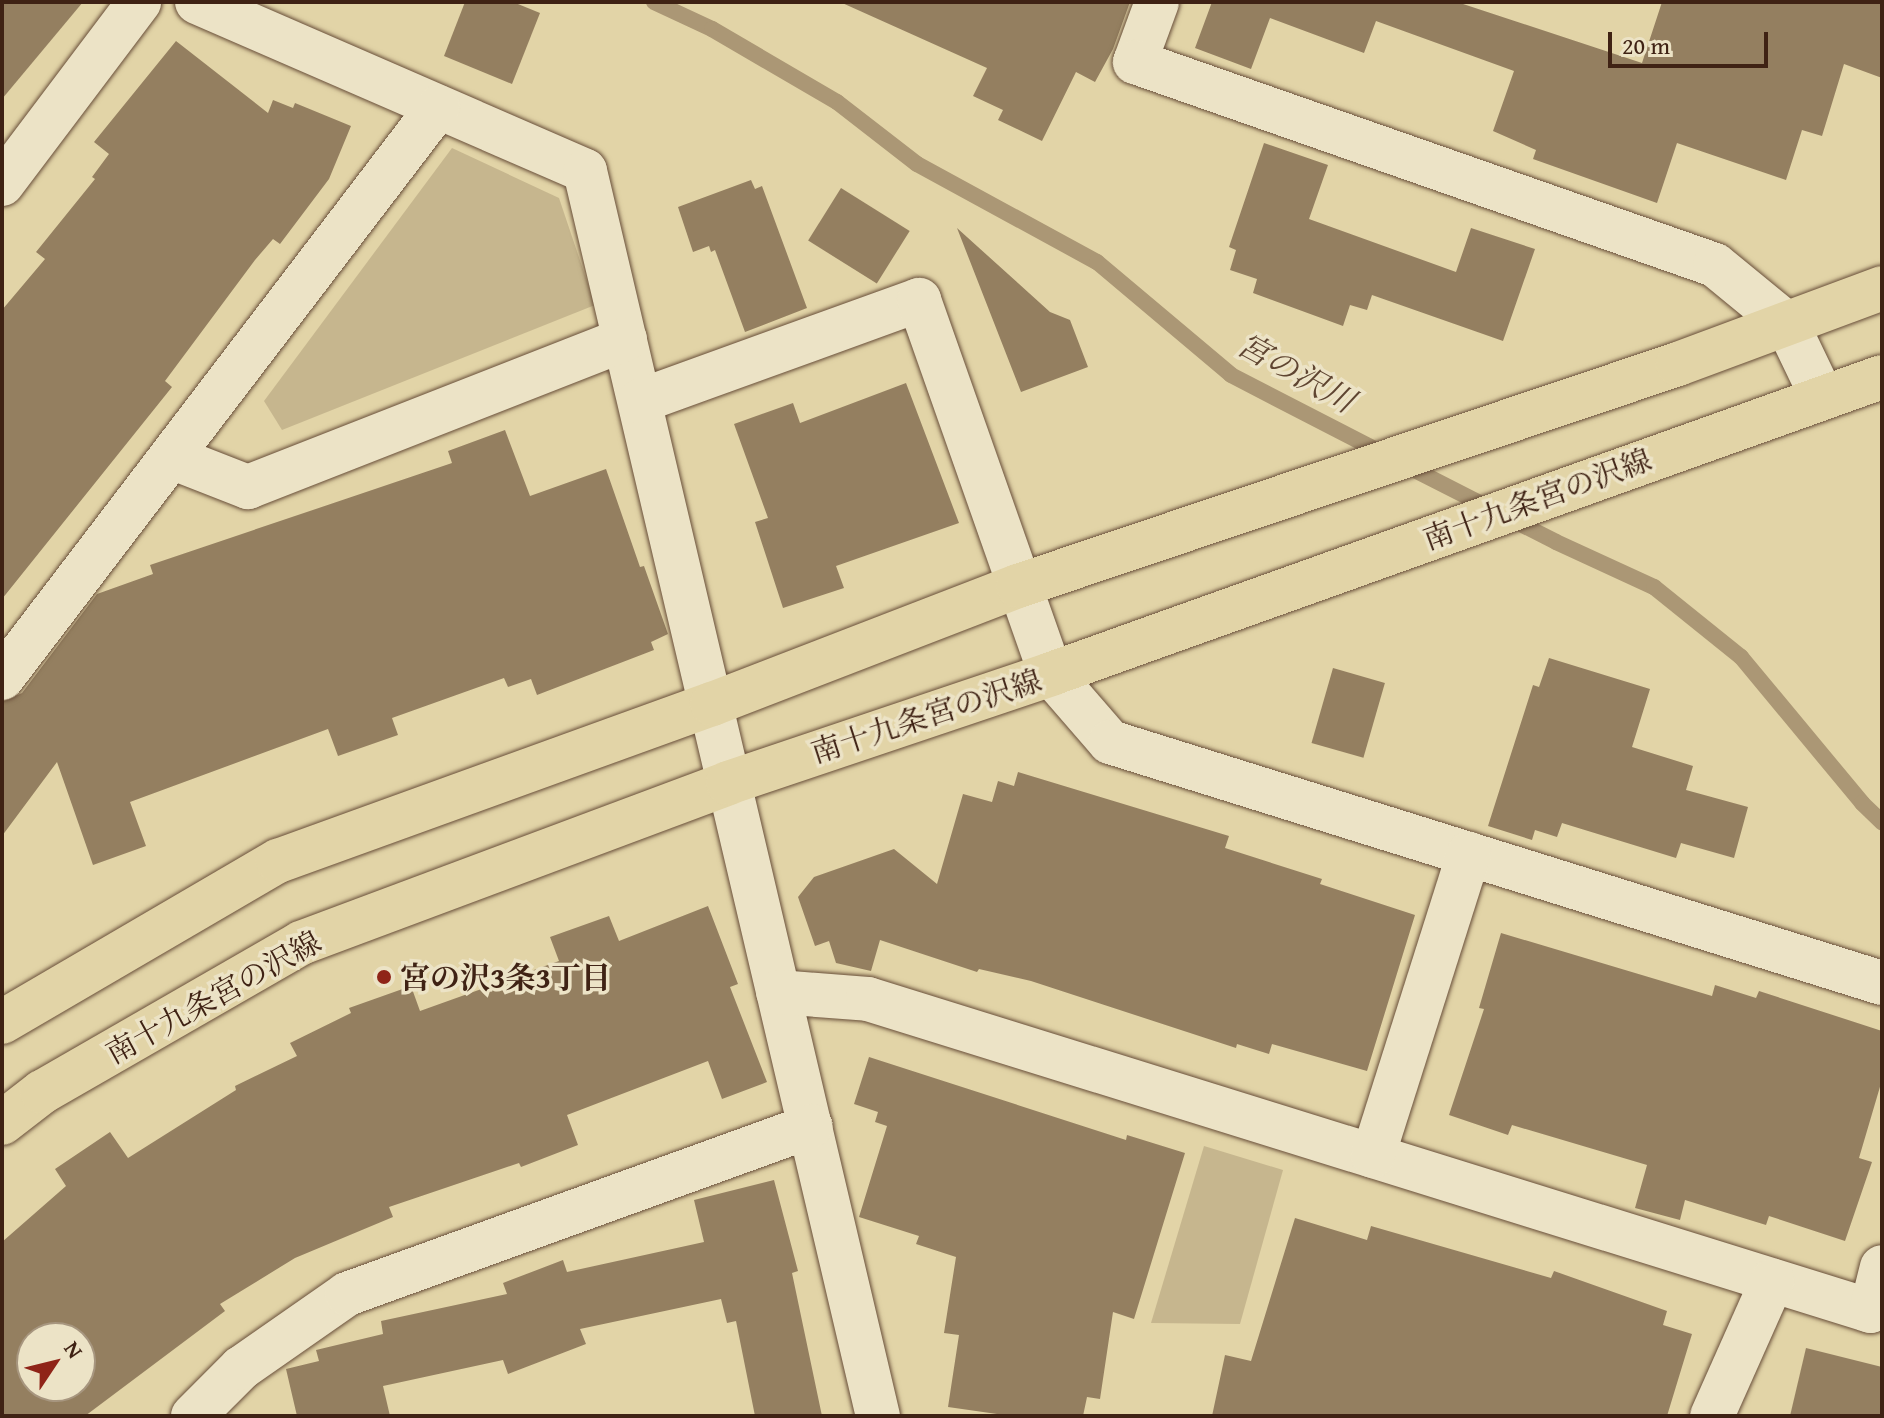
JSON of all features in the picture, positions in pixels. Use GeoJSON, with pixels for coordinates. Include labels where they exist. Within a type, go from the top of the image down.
{"type":"FeatureCollection","features":[{"type":"Feature","properties":{"kind":"main road"},"geometry":{"type":"LineString","coordinates":[[2,1022],[278,861],[712,704],[1018,586],[1436,446],[1882,288]]}},
{"type":"Feature","properties":{"kind":"main road","name":"南十九条宮の沢線"},"geometry":{"type":"LineString","coordinates":[[2,1123],[42,1092],[301,943],[728,783],[1051,674],[1882,377]]}},
{"type":"Feature","properties":{"kind":"street"},"geometry":{"type":"LineString","coordinates":[[2,184],[139,2]]}},
{"type":"Feature","properties":{"kind":"street"},"geometry":{"type":"LineString","coordinates":[[197,2],[585,171],[878,1416]]}},
{"type":"Feature","properties":{"kind":"street"},"geometry":{"type":"LineString","coordinates":[[1157,2],[1135,62],[1715,265],[1787,324],[1822,397]]}},
{"type":"Feature","properties":{"kind":"street"},"geometry":{"type":"LineString","coordinates":[[2,678],[438,107]]}},
{"type":"Feature","properties":{"kind":"street"},"geometry":{"type":"LineString","coordinates":[[640,401],[919,300],[1051,674],[1110,742],[1882,983]]}},
{"type":"Feature","properties":{"kind":"street"},"geometry":{"type":"LineString","coordinates":[[171,457],[248,487],[625,339]]}},
{"type":"Feature","properties":{"kind":"street"},"geometry":{"type":"LineString","coordinates":[[1373,1156],[1469,854]]}},
{"type":"Feature","properties":{"kind":"street"},"geometry":{"type":"LineString","coordinates":[[778,992],[868,999],[1871,1311],[1882,1267]]}},
{"type":"Feature","properties":{"kind":"street"},"geometry":{"type":"LineString","coordinates":[[193,1416],[241,1368],[347,1294],[810,1126]]}},
{"type":"Feature","properties":{"kind":"street"},"geometry":{"type":"LineString","coordinates":[[1712,1416],[1772,1281]]}},
{"type":"Feature","properties":{"kind":"shaded area"},"geometry":{"type":"Polygon","coordinates":[[[452,148],[559,198],[595,305],[282,430],[264,401],[452,148]]]}},
{"type":"Feature","properties":{"kind":"shaded area"},"geometry":{"type":"Polygon","coordinates":[[[1204,1146],[1283,1170],[1240,1324],[1151,1323],[1204,1146]]]}},
{"type":"Feature","properties":{"kind":"building"},"geometry":{"type":"Polygon","coordinates":[[[2,2],[83,2],[2,99],[2,2]]]}},
{"type":"Feature","properties":{"kind":"building"},"geometry":{"type":"Polygon","coordinates":[[[465,2],[513,2],[540,13],[512,84],[444,56],[465,2]]]}},
{"type":"Feature","properties":{"kind":"building"},"geometry":{"type":"Polygon","coordinates":[[[840,2],[1130,2],[1113,49],[1095,82],[1076,72],[1042,141],[998,120],[1003,110],[973,96],[987,68],[840,2]]]}},
{"type":"Feature","properties":{"kind":"building"},"geometry":{"type":"Polygon","coordinates":[[[1212,2],[1457,2],[1642,63],[1662,2],[1882,2],[1882,78],[1844,64],[1822,136],[1802,130],[1786,180],[1677,143],[1657,203],[1533,159],[1536,150],[1493,131],[1514,71],[1376,21],[1364,53],[1270,18],[1251,69],[1195,48],[1212,2]]]}},
{"type":"Feature","properties":{"kind":"building"},"geometry":{"type":"Polygon","coordinates":[[[176,41],[268,113],[273,100],[293,108],[295,103],[351,126],[329,179],[280,244],[273,239],[255,260],[165,381],[172,387],[2,599],[2,310],[45,259],[36,252],[95,179],[92,177],[109,154],[94,142],[176,41]]]}},
{"type":"Feature","properties":{"kind":"building"},"geometry":{"type":"Polygon","coordinates":[[[1264,143],[1328,165],[1309,219],[1456,272],[1471,228],[1535,249],[1503,341],[1372,295],[1367,310],[1350,305],[1343,326],[1253,293],[1257,279],[1230,270],[1236,250],[1229,247],[1264,143]]]}},
{"type":"Feature","properties":{"kind":"building"},"geometry":{"type":"Polygon","coordinates":[[[751,180],[755,189],[762,186],[807,308],[745,332],[715,250],[711,252],[709,246],[693,252],[678,207],[751,180]]]}},
{"type":"Feature","properties":{"kind":"building"},"geometry":{"type":"Polygon","coordinates":[[[841,188],[910,231],[877,284],[808,241],[841,188]]]}},
{"type":"Feature","properties":{"kind":"building"},"geometry":{"type":"Polygon","coordinates":[[[957,228],[1050,312],[1070,320],[1088,367],[1021,392],[957,228]]]}},
{"type":"Feature","properties":{"kind":"building"},"geometry":{"type":"Polygon","coordinates":[[[906,383],[959,523],[836,566],[844,588],[783,608],[755,522],[768,518],[734,424],[793,403],[800,423],[906,383]]]}},
{"type":"Feature","properties":{"kind":"building"},"geometry":{"type":"Polygon","coordinates":[[[505,430],[530,496],[606,469],[640,567],[644,566],[668,634],[651,642],[654,650],[537,695],[531,679],[508,687],[504,678],[392,718],[398,735],[338,756],[328,729],[130,802],[146,846],[93,865],[57,762],[2,836],[2,702],[22,693],[97,594],[153,574],[150,565],[452,463],[448,451],[505,430]]]}},
{"type":"Feature","properties":{"kind":"building"},"geometry":{"type":"Polygon","coordinates":[[[1549,658],[1650,689],[1632,747],[1693,766],[1686,790],[1748,807],[1734,858],[1681,843],[1676,858],[1562,823],[1557,837],[1535,830],[1532,840],[1488,826],[1533,685],[1539,687],[1549,658]]]}},
{"type":"Feature","properties":{"kind":"building"},"geometry":{"type":"Polygon","coordinates":[[[1333,668],[1385,683],[1363,758],[1312,743],[1333,668]]]}},
{"type":"Feature","properties":{"kind":"building"},"geometry":{"type":"Polygon","coordinates":[[[1018,772],[1229,836],[1225,848],[1322,879],[1320,884],[1415,915],[1367,1071],[1272,1044],[1269,1054],[1237,1044],[1236,1048],[1031,981],[979,969],[977,972],[880,940],[871,971],[836,963],[829,941],[815,946],[798,897],[814,877],[894,849],[937,884],[963,794],[992,802],[998,781],[1014,786],[1018,772]]]}},
{"type":"Feature","properties":{"kind":"building"},"geometry":{"type":"Polygon","coordinates":[[[708,906],[738,984],[730,987],[767,1082],[722,1099],[708,1061],[567,1115],[578,1145],[521,1167],[519,1163],[389,1207],[393,1217],[295,1258],[220,1304],[225,1311],[85,1416],[2,1416],[2,1242],[66,1186],[55,1169],[110,1132],[128,1158],[236,1090],[235,1086],[297,1056],[290,1043],[351,1013],[349,1008],[411,986],[420,1011],[559,961],[550,937],[609,916],[619,941],[708,906]]]}},
{"type":"Feature","properties":{"kind":"building"},"geometry":{"type":"Polygon","coordinates":[[[1501,933],[1712,996],[1715,985],[1756,998],[1759,991],[1882,1031],[1882,1080],[1859,1158],[1872,1162],[1845,1241],[1769,1216],[1766,1225],[1685,1200],[1680,1220],[1635,1208],[1647,1165],[1512,1125],[1508,1135],[1449,1115],[1484,1009],[1479,1008],[1501,933]]]}},
{"type":"Feature","properties":{"kind":"building"},"geometry":{"type":"Polygon","coordinates":[[[869,1057],[1126,1140],[1127,1135],[1185,1153],[1134,1319],[1113,1312],[1100,1399],[1087,1397],[1083,1416],[1011,1416],[948,1407],[959,1335],[944,1333],[956,1257],[916,1244],[919,1236],[859,1217],[887,1126],[875,1122],[878,1112],[854,1104],[869,1057]]]}},
{"type":"Feature","properties":{"kind":"building"},"geometry":{"type":"Polygon","coordinates":[[[774,1180],[798,1271],[792,1273],[822,1416],[755,1416],[736,1321],[727,1323],[721,1299],[580,1329],[586,1344],[508,1374],[503,1360],[383,1386],[390,1416],[297,1416],[286,1369],[319,1361],[316,1350],[383,1334],[381,1321],[507,1294],[503,1283],[563,1260],[567,1272],[704,1242],[694,1200],[774,1180]]]}},
{"type":"Feature","properties":{"kind":"building"},"geometry":{"type":"Polygon","coordinates":[[[1295,1218],[1367,1240],[1371,1226],[1551,1278],[1554,1271],[1667,1311],[1663,1325],[1692,1334],[1667,1416],[1212,1416],[1225,1355],[1251,1361],[1295,1218]]]}},
{"type":"Feature","properties":{"kind":"building"},"geometry":{"type":"Polygon","coordinates":[[[1806,1348],[1882,1367],[1882,1416],[1790,1416],[1806,1348]]]}},
{"type":"Feature","properties":{"kind":"waterway","name":"宮の沢川"},"geometry":{"type":"LineString","coordinates":[[654,2],[712,29],[837,102],[917,164],[1097,262],[1231,375],[1384,454]]}},
{"type":"Feature","properties":{"kind":"waterway","name":"宮の沢川"},"geometry":{"type":"LineString","coordinates":[[1405,465],[1556,542],[1654,587],[1741,657],[1862,803],[1882,822]]}},
{"type":"Feature","properties":{"kind":"place","name":"宮の沢3条3丁目"},"geometry":{"type":"Point","coordinates":[384,977]}}]}
